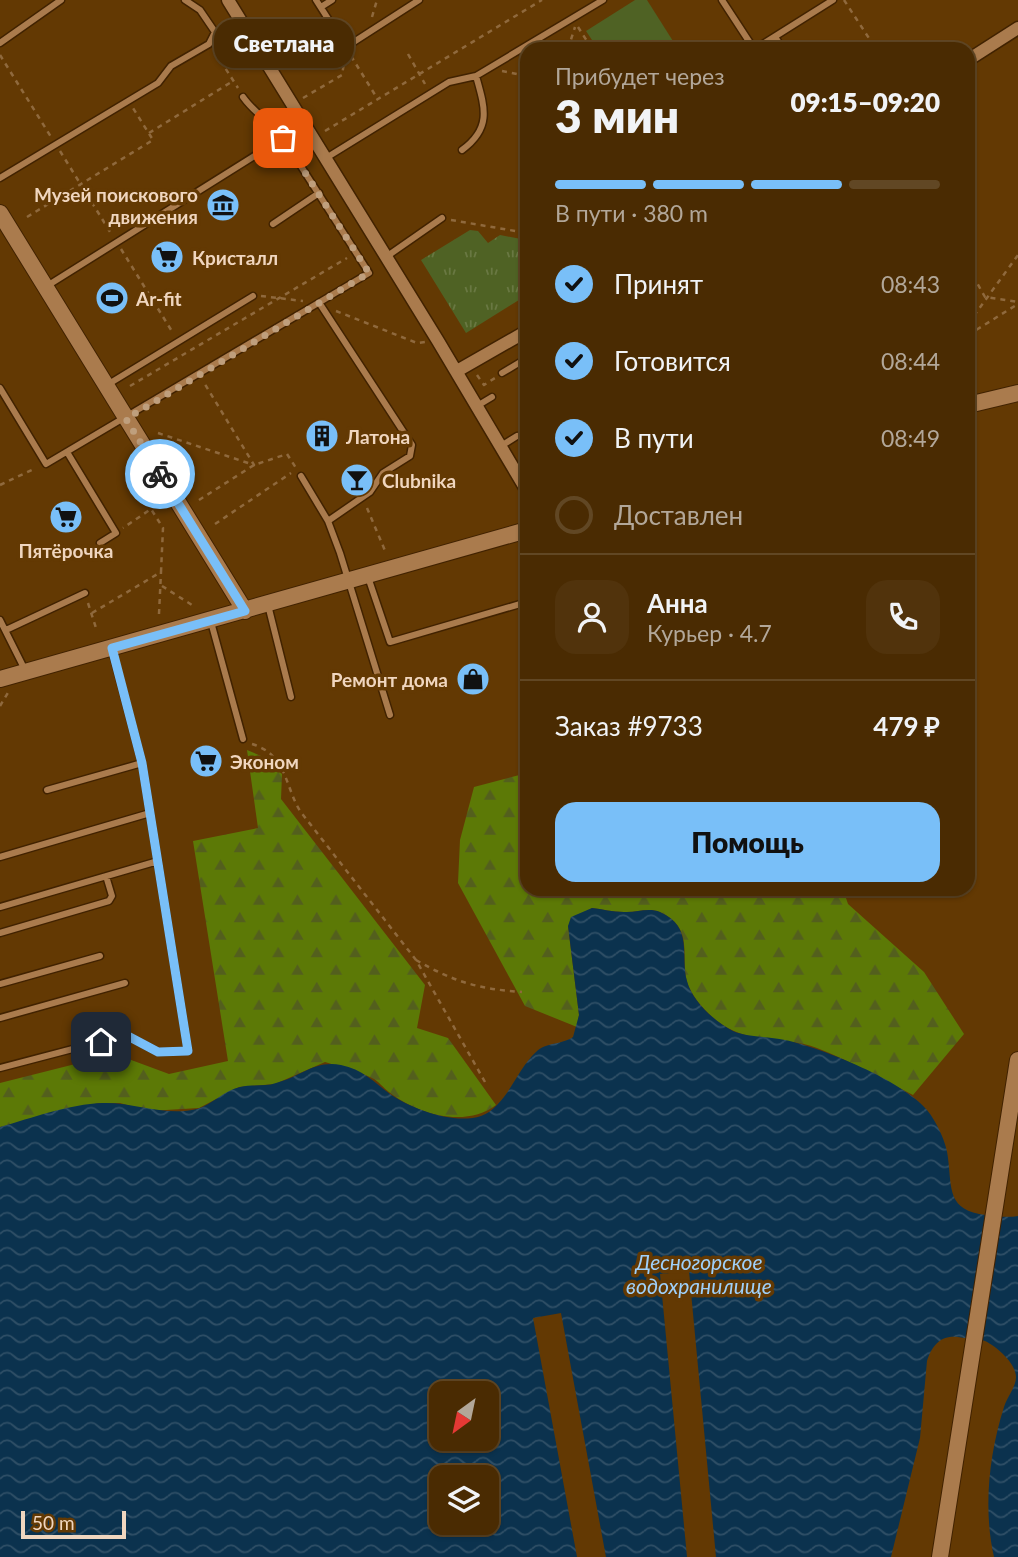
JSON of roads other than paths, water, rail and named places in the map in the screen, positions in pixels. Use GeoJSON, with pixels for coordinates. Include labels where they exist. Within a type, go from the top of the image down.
{"type":"FeatureCollection","features":[{"type":"Feature","properties":{"kind":"street"},"geometry":{"type":"LineString","coordinates":[[228,0],[457,371],[520,479]]}},
{"type":"Feature","properties":{"kind":"street"},"geometry":{"type":"LineString","coordinates":[[975,56],[1018,28]]}},
{"type":"Feature","properties":{"kind":"street"},"geometry":{"type":"LineString","coordinates":[[0,213],[245,611]]}},
{"type":"Feature","properties":{"kind":"street"},"geometry":{"type":"LineString","coordinates":[[457,371],[520,335]]}},
{"type":"Feature","properties":{"kind":"street"},"geometry":{"type":"LineString","coordinates":[[975,403],[1018,393]]}},
{"type":"Feature","properties":{"kind":"street"},"geometry":{"type":"LineString","coordinates":[[4,683],[26,672],[520,532]]}},
{"type":"Feature","properties":{"kind":"street"},"geometry":{"type":"LineString","coordinates":[[940,1557],[1018,1060]]}},
{"type":"Feature","properties":{"kind":"lane"},"geometry":{"type":"LineString","coordinates":[[0,43],[61,0]]}},
{"type":"Feature","properties":{"kind":"lane"},"geometry":{"type":"LineString","coordinates":[[0,178],[158,83],[172,66],[209,44],[215,32],[200,10],[185,0]]}},
{"type":"Feature","properties":{"kind":"lane"},"geometry":{"type":"LineString","coordinates":[[316,0],[346,47],[419,0]]}},
{"type":"Feature","properties":{"kind":"lane"},"geometry":{"type":"LineString","coordinates":[[321,7],[332,0]]}},
{"type":"Feature","properties":{"kind":"lane"},"geometry":{"type":"LineString","coordinates":[[534,42],[603,0]]}},
{"type":"Feature","properties":{"kind":"lane"},"geometry":{"type":"LineString","coordinates":[[722,0],[750,42]]}},
{"type":"Feature","properties":{"kind":"lane"},"geometry":{"type":"LineString","coordinates":[[767,42],[833,0]]}},
{"type":"Feature","properties":{"kind":"lane"},"geometry":{"type":"LineString","coordinates":[[775,37],[778,42]]}},
{"type":"Feature","properties":{"kind":"lane"},"geometry":{"type":"LineString","coordinates":[[326,158],[449,82],[476,76],[520,50]]}},
{"type":"Feature","properties":{"kind":"lane"},"geometry":{"type":"LineString","coordinates":[[462,150],[477,140],[483,128],[484,105],[476,76]]}},
{"type":"Feature","properties":{"kind":"lane"},"geometry":{"type":"LineString","coordinates":[[0,388],[46,464],[199,376],[369,273],[283,138],[271,122],[254,113],[243,97]]}},
{"type":"Feature","properties":{"kind":"lane"},"geometry":{"type":"LineString","coordinates":[[45,287],[283,138]]}},
{"type":"Feature","properties":{"kind":"lane"},"geometry":{"type":"LineString","coordinates":[[273,223],[319,193]]}},
{"type":"Feature","properties":{"kind":"lane"},"geometry":{"type":"LineString","coordinates":[[386,257],[442,218]]}},
{"type":"Feature","properties":{"kind":"lane"},"geometry":{"type":"LineString","coordinates":[[106,386],[253,296]]}},
{"type":"Feature","properties":{"kind":"lane"},"geometry":{"type":"LineString","coordinates":[[320,304],[412,445],[410,456],[383,473],[362,498],[328,521]]}},
{"type":"Feature","properties":{"kind":"lane"},"geometry":{"type":"LineString","coordinates":[[502,373],[520,362]]}},
{"type":"Feature","properties":{"kind":"lane"},"geometry":{"type":"LineString","coordinates":[[477,406],[492,397]]}},
{"type":"Feature","properties":{"kind":"lane"},"geometry":{"type":"LineString","coordinates":[[500,446],[517,436]]}},
{"type":"Feature","properties":{"kind":"lane"},"geometry":{"type":"LineString","coordinates":[[67,452],[116,533],[100,543]]}},
{"type":"Feature","properties":{"kind":"lane"},"geometry":{"type":"LineString","coordinates":[[299,473],[328,521],[390,715]]}},
{"type":"Feature","properties":{"kind":"lane"},"geometry":{"type":"LineString","coordinates":[[368,577],[390,642],[520,604]]}},
{"type":"Feature","properties":{"kind":"lane"},"geometry":{"type":"LineString","coordinates":[[6,630],[85,593]]}},
{"type":"Feature","properties":{"kind":"lane"},"geometry":{"type":"LineString","coordinates":[[268,604],[291,697]]}},
{"type":"Feature","properties":{"kind":"lane"},"geometry":{"type":"LineString","coordinates":[[0,620],[26,672]]}},
{"type":"Feature","properties":{"kind":"lane"},"geometry":{"type":"LineString","coordinates":[[210,620],[243,739]]}},
{"type":"Feature","properties":{"kind":"lane"},"geometry":{"type":"LineString","coordinates":[[0,1068],[126,1035],[158,1052],[188,1051],[142,763],[112,648]]}},
{"type":"Feature","properties":{"kind":"lane"},"geometry":{"type":"LineString","coordinates":[[47,790],[142,763]]}},
{"type":"Feature","properties":{"kind":"lane"},"geometry":{"type":"LineString","coordinates":[[0,858],[150,813]]}},
{"type":"Feature","properties":{"kind":"lane"},"geometry":{"type":"LineString","coordinates":[[0,907],[158,861]]}},
{"type":"Feature","properties":{"kind":"lane"},"geometry":{"type":"LineString","coordinates":[[0,933],[109,901],[112,896],[106,876]]}},
{"type":"Feature","properties":{"kind":"lane"},"geometry":{"type":"LineString","coordinates":[[0,984],[100,956]]}},
{"type":"Feature","properties":{"kind":"lane"},"geometry":{"type":"LineString","coordinates":[[0,1018],[125,983]]}},
{"type":"Feature","properties":{"kind":"water","name":"Десногорское водохранилище"},"geometry":{"type":"Polygon","coordinates":[[[592,908],[620,912],[656,911],[671,918],[682,934],[685,971],[690,989],[712,1016],[739,1033],[785,1040],[820,1050],[861,1067],[900,1088],[927,1110],[937,1126],[946,1146],[951,1189],[958,1203],[973,1212],[986,1215],[1018,1216],[1018,1557],[994,1557],[988,1501],[991,1462],[1004,1407],[1015,1384],[1015,1372],[1005,1356],[989,1343],[979,1339],[952,1337],[938,1343],[927,1361],[920,1438],[891,1557],[0,1557],[0,1127],[90,1104],[115,1103],[173,1111],[197,1109],[234,1089],[272,1084],[315,1067],[331,1064],[341,1065],[367,1076],[399,1100],[421,1110],[446,1117],[481,1116],[505,1096],[536,1052],[573,1037],[579,1015],[568,926],[571,917],[592,908]]]}},
{"type":"Feature","properties":{"kind":"place","name":"Светлана"},"geometry":{"type":"Point","coordinates":[283,138]}},
{"type":"Feature","properties":{"kind":"place","name":"Музей поискового движения"},"geometry":{"type":"Point","coordinates":[223,205]}},
{"type":"Feature","properties":{"kind":"place","name":"Кристалл"},"geometry":{"type":"Point","coordinates":[167,257]}},
{"type":"Feature","properties":{"kind":"place","name":"Ar-fit"},"geometry":{"type":"Point","coordinates":[112,298]}},
{"type":"Feature","properties":{"kind":"place","name":"Латона"},"geometry":{"type":"Point","coordinates":[322,436]}},
{"type":"Feature","properties":{"kind":"place","name":"Clubnika"},"geometry":{"type":"Point","coordinates":[357,480]}},
{"type":"Feature","properties":{"kind":"place","name":"Пятёрочка"},"geometry":{"type":"Point","coordinates":[66,517]}},
{"type":"Feature","properties":{"kind":"place","name":"Ремонт дома"},"geometry":{"type":"Point","coordinates":[473,679]}},
{"type":"Feature","properties":{"kind":"place","name":"Эконом"},"geometry":{"type":"Point","coordinates":[206,761]}}]}
